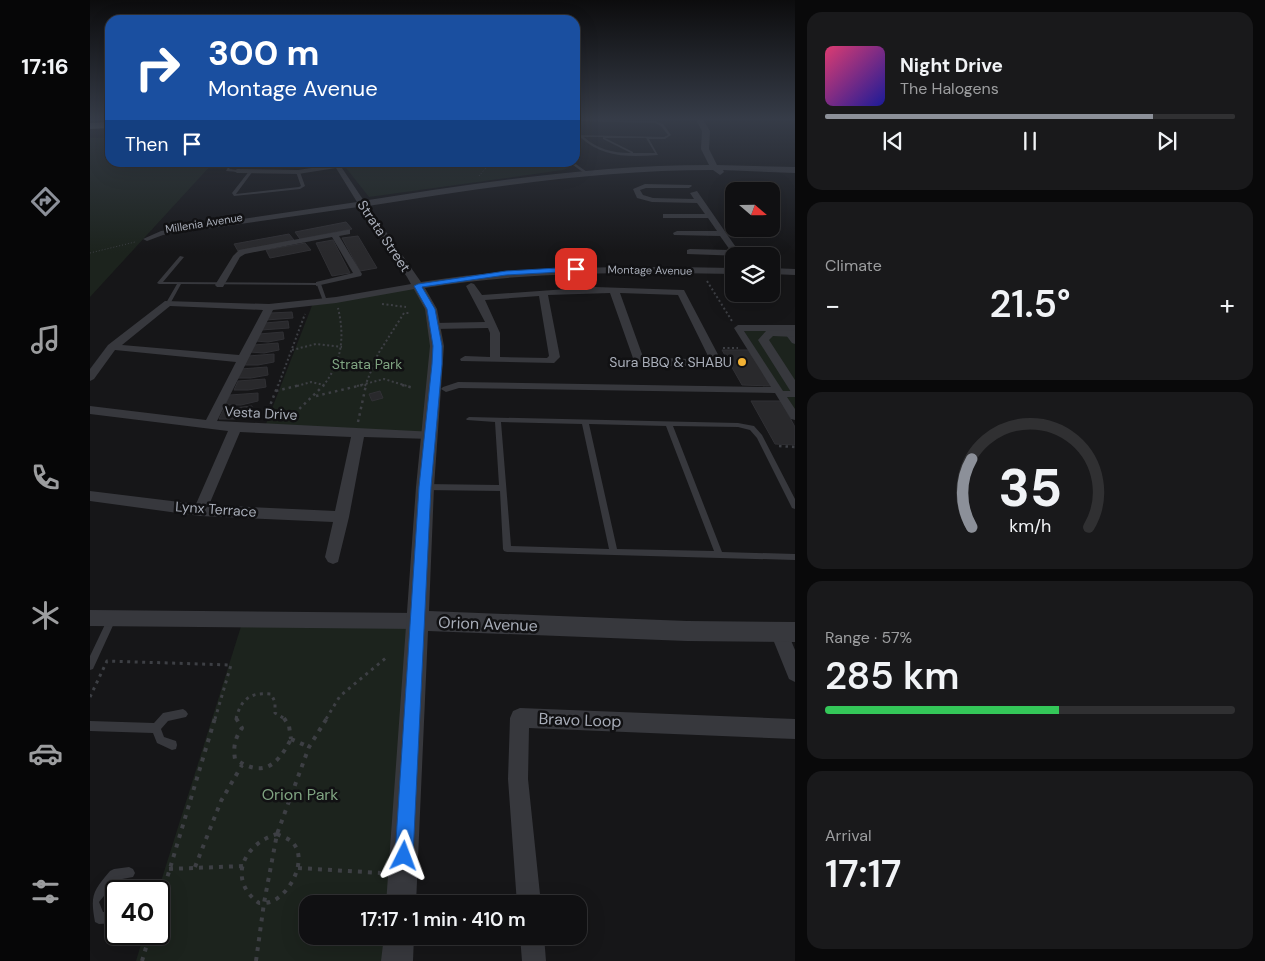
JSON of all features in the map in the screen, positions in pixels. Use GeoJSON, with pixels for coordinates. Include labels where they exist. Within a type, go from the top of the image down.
{"type":"FeatureCollection","features":[{"type":"Feature","properties":{"kind":"street"},"geometry":{"type":"LineString","coordinates":[[712,163],[717,170]]}},
{"type":"Feature","properties":{"kind":"street"},"geometry":{"type":"LineString","coordinates":[[237,171],[298,172],[323,167]]}},
{"type":"Feature","properties":{"kind":"street","name":"Strata Street"},"geometry":{"type":"LineString","coordinates":[[340,167],[364,207],[418,286],[431,309],[434,328],[437,364],[425,487],[402,895]]}},
{"type":"Feature","properties":{"kind":"street","name":"Millenia Avenue"},"geometry":{"type":"LineString","coordinates":[[147,239],[156,242],[477,186],[588,175],[717,170],[795,170]]}},
{"type":"Feature","properties":{"kind":"street","name":"Millenia Avenue"},"geometry":{"type":"LineString","coordinates":[[717,170],[795,176]]}},
{"type":"Feature","properties":{"kind":"street","name":"Millenia Avenue"},"geometry":{"type":"LineString","coordinates":[[364,207],[588,175]]}},
{"type":"Feature","properties":{"kind":"street"},"geometry":{"type":"LineString","coordinates":[[699,201],[651,200],[640,196],[637,188],[686,183],[710,216],[731,247]]}},
{"type":"Feature","properties":{"kind":"street"},"geometry":{"type":"LineString","coordinates":[[666,216],[710,216]]}},
{"type":"Feature","properties":{"kind":"street"},"geometry":{"type":"LineString","coordinates":[[220,285],[237,256],[242,252],[347,232]]}},
{"type":"Feature","properties":{"kind":"street"},"geometry":{"type":"LineString","coordinates":[[677,233],[722,234]]}},
{"type":"Feature","properties":{"kind":"street"},"geometry":{"type":"LineString","coordinates":[[319,284],[358,274],[334,234]]}},
{"type":"Feature","properties":{"kind":"street"},"geometry":{"type":"LineString","coordinates":[[690,252],[725,254]]}},
{"type":"Feature","properties":{"kind":"street","name":"Montage Avenue"},"geometry":{"type":"LineString","coordinates":[[418,286],[506,273],[594,268],[725,271]]}},
{"type":"Feature","properties":{"kind":"street"},"geometry":{"type":"LineString","coordinates":[[780,271],[795,272]]}},
{"type":"Feature","properties":{"kind":"street"},"geometry":{"type":"LineString","coordinates":[[614,290],[638,359],[649,362],[717,364],[674,279]]}},
{"type":"Feature","properties":{"kind":"street"},"geometry":{"type":"LineString","coordinates":[[90,377],[112,347],[168,303],[270,307],[309,303],[418,286]]}},
{"type":"Feature","properties":{"kind":"street"},"geometry":{"type":"LineString","coordinates":[[472,286],[492,324],[495,360]]}},
{"type":"Feature","properties":{"kind":"street"},"geometry":{"type":"LineString","coordinates":[[479,298],[578,290],[681,292]]}},
{"type":"Feature","properties":{"kind":"street"},"geometry":{"type":"LineString","coordinates":[[465,359],[550,360],[555,357],[543,293]]}},
{"type":"Feature","properties":{"kind":"street"},"geometry":{"type":"LineString","coordinates":[[210,426],[242,359],[270,307]]}},
{"type":"Feature","properties":{"kind":"street"},"geometry":{"type":"LineString","coordinates":[[434,328],[467,328],[470,326],[492,324]]}},
{"type":"Feature","properties":{"kind":"street"},"geometry":{"type":"LineString","coordinates":[[792,333],[738,328],[795,418]]}},
{"type":"Feature","properties":{"kind":"street"},"geometry":{"type":"LineString","coordinates":[[792,333],[770,333],[763,340],[795,389]]}},
{"type":"Feature","properties":{"kind":"street"},"geometry":{"type":"LineString","coordinates":[[112,347],[242,359]]}},
{"type":"Feature","properties":{"kind":"street"},"geometry":{"type":"LineString","coordinates":[[446,388],[458,385],[779,392],[795,394]]}},
{"type":"Feature","properties":{"kind":"street","name":"Vesta Drive"},"geometry":{"type":"LineString","coordinates":[[90,410],[236,428],[358,428],[431,435]]}},
{"type":"Feature","properties":{"kind":"street"},"geometry":{"type":"LineString","coordinates":[[200,510],[236,428]]}},
{"type":"Feature","properties":{"kind":"street"},"geometry":{"type":"LineString","coordinates":[[333,557],[358,428]]}},
{"type":"Feature","properties":{"kind":"street","name":"Lynx Terrace"},"geometry":{"type":"LineString","coordinates":[[90,496],[200,510],[342,517]]}},
{"type":"Feature","properties":{"kind":"street","name":"Orion Avenue"},"geometry":{"type":"LineString","coordinates":[[90,618],[418,621],[687,631],[787,632]]}},
{"type":"Feature","properties":{"kind":"street"},"geometry":{"type":"LineString","coordinates":[[787,632],[795,673]]}},
{"type":"Feature","properties":{"kind":"street","name":"Bravo Loop"},"geometry":{"type":"LineString","coordinates":[[528,895],[518,779],[520,718],[795,729]]}},
{"type":"Feature","properties":{"kind":"street"},"geometry":{"type":"LineString","coordinates":[[397,961],[398,945]]}},
{"type":"Feature","properties":{"kind":"street"},"geometry":{"type":"LineString","coordinates":[[533,945],[534,961]]}},
{"type":"Feature","properties":{"kind":"lane"},"geometry":{"type":"LineString","coordinates":[[229,167],[227,170],[237,171]]}},
{"type":"Feature","properties":{"kind":"lane"},"geometry":{"type":"LineString","coordinates":[[577,167],[588,175]]}},
{"type":"Feature","properties":{"kind":"lane"},"geometry":{"type":"LineString","coordinates":[[250,172],[234,192],[235,195],[300,188],[303,186],[298,172]]}},
{"type":"Feature","properties":{"kind":"lane"},"geometry":{"type":"LineString","coordinates":[[182,257],[159,282],[220,285],[319,284],[330,300]]}},
{"type":"Feature","properties":{"kind":"lane"},"geometry":{"type":"LineString","coordinates":[[168,303],[180,283]]}},
{"type":"Feature","properties":{"kind":"lane"},"geometry":{"type":"LineString","coordinates":[[469,419],[738,425],[752,428],[760,437],[795,506]]}},
{"type":"Feature","properties":{"kind":"lane"},"geometry":{"type":"LineString","coordinates":[[498,420],[507,549],[795,558]]}},
{"type":"Feature","properties":{"kind":"lane"},"geometry":{"type":"LineString","coordinates":[[585,422],[614,552]]}},
{"type":"Feature","properties":{"kind":"lane"},"geometry":{"type":"LineString","coordinates":[[669,424],[719,555]]}},
{"type":"Feature","properties":{"kind":"lane"},"geometry":{"type":"LineString","coordinates":[[425,487],[503,488]]}},
{"type":"Feature","properties":{"kind":"lane"},"geometry":{"type":"LineString","coordinates":[[90,666],[113,618]]}},
{"type":"Feature","properties":{"kind":"lane"},"geometry":{"type":"LineString","coordinates":[[156,728],[166,716],[183,714]]}},
{"type":"Feature","properties":{"kind":"lane"},"geometry":{"type":"LineString","coordinates":[[90,726],[156,728]]}},
{"type":"Feature","properties":{"kind":"lane"},"geometry":{"type":"LineString","coordinates":[[156,728],[160,740],[172,745]]}},
{"type":"Feature","properties":{"kind":"lane"},"geometry":{"type":"LineString","coordinates":[[105,918],[99,918],[92,901],[114,875],[129,874]]}},
{"type":"Feature","properties":{"kind":"path"},"geometry":{"type":"LineString","coordinates":[[477,186],[475,181],[487,167]]}},
{"type":"Feature","properties":{"kind":"path"},"geometry":{"type":"LineString","coordinates":[[90,253],[147,239]]}},
{"type":"Feature","properties":{"kind":"path"},"geometry":{"type":"LineString","coordinates":[[285,421],[324,385],[330,378],[338,361],[344,342],[342,318],[330,300]]}},
{"type":"Feature","properties":{"kind":"path"},"geometry":{"type":"LineString","coordinates":[[264,422],[309,303]]}},
{"type":"Feature","properties":{"kind":"path"},"geometry":{"type":"LineString","coordinates":[[374,303],[406,306]]}},
{"type":"Feature","properties":{"kind":"path"},"geometry":{"type":"LineString","coordinates":[[358,428],[366,383],[378,354],[404,313],[410,313]]}},
{"type":"Feature","properties":{"kind":"path"},"geometry":{"type":"LineString","coordinates":[[292,350],[316,344],[342,347]]}},
{"type":"Feature","properties":{"kind":"path"},"geometry":{"type":"LineString","coordinates":[[720,348],[751,348]]}},
{"type":"Feature","properties":{"kind":"path"},"geometry":{"type":"LineString","coordinates":[[314,396],[384,379],[414,388]]}},
{"type":"Feature","properties":{"kind":"path"},"geometry":{"type":"LineString","coordinates":[[276,391],[290,389],[309,381],[324,385]]}},
{"type":"Feature","properties":{"kind":"path"},"geometry":{"type":"LineString","coordinates":[[779,446],[795,447]]}},
{"type":"Feature","properties":{"kind":"path"},"geometry":{"type":"LineString","coordinates":[[256,961],[264,902],[277,834],[308,747],[340,696],[387,657]]}},
{"type":"Feature","properties":{"kind":"path"},"geometry":{"type":"LineString","coordinates":[[260,692],[271,694],[276,702],[275,713],[286,717],[290,726],[291,739],[283,755],[271,767],[260,769],[242,765],[235,760],[232,748],[236,736],[242,728],[236,719],[238,706],[249,694],[260,692]]}},
{"type":"Feature","properties":{"kind":"path"},"geometry":{"type":"LineString","coordinates":[[291,739],[308,747]]}},
{"type":"Feature","properties":{"kind":"path"},"geometry":{"type":"LineString","coordinates":[[195,868],[212,822],[233,776],[242,765]]}},
{"type":"Feature","properties":{"kind":"path"},"geometry":{"type":"LineString","coordinates":[[277,834],[285,836],[296,848],[298,868],[294,880],[287,891],[278,899],[258,902],[250,898],[244,889],[242,878],[243,866],[252,846],[268,835],[277,834]]}},
{"type":"Feature","properties":{"kind":"path"},"geometry":{"type":"LineString","coordinates":[[169,868],[243,866]]}},
{"type":"Feature","properties":{"kind":"path"},"geometry":{"type":"LineString","coordinates":[[298,868],[403,874]]}},
{"type":"Feature","properties":{"kind":"path"},"geometry":{"type":"LineString","coordinates":[[142,961],[147,945]]}},
{"type":"Feature","properties":{"kind":"green space"},"geometry":{"type":"Polygon","coordinates":[[[90,163],[105,163],[105,167],[209,167],[90,297],[90,163]]]}},
{"type":"Feature","properties":{"kind":"green space"},"geometry":{"type":"Polygon","coordinates":[[[567,167],[568,168],[369,197],[346,168],[567,167]]]}},
{"type":"Feature","properties":{"kind":"green space","name":"Strata Park"},"geometry":{"type":"Polygon","coordinates":[[[417,286],[431,309],[431,435],[264,429],[313,303],[417,286]]]}},
{"type":"Feature","properties":{"kind":"green space"},"geometry":{"type":"Polygon","coordinates":[[[747,329],[795,329],[795,413],[744,331],[747,329]]]}},
{"type":"Feature","properties":{"kind":"green space","name":"Orion Park"},"geometry":{"type":"Polygon","coordinates":[[[243,620],[418,621],[402,895],[299,895],[299,945],[398,945],[397,961],[136,961],[141,945],[170,945],[170,880],[161,880],[243,620]]]}},
{"type":"Feature","properties":{"kind":"building"},"geometry":{"type":"Polygon","coordinates":[[[346,222],[352,229],[300,239],[295,232],[346,222]]]}},
{"type":"Feature","properties":{"kind":"building"},"geometry":{"type":"Polygon","coordinates":[[[289,234],[294,240],[238,251],[234,244],[289,234]]]}},
{"type":"Feature","properties":{"kind":"building"},"geometry":{"type":"Polygon","coordinates":[[[358,236],[377,268],[360,271],[342,238],[358,236]]]}},
{"type":"Feature","properties":{"kind":"building"},"geometry":{"type":"Polygon","coordinates":[[[333,240],[350,273],[332,276],[316,243],[333,240]]]}},
{"type":"Feature","properties":{"kind":"building"},"geometry":{"type":"Polygon","coordinates":[[[305,243],[311,250],[270,258],[266,250],[305,243]]]}},
{"type":"Feature","properties":{"kind":"building"},"geometry":{"type":"Polygon","coordinates":[[[292,312],[293,318],[266,320],[270,313],[292,312]]]}},
{"type":"Feature","properties":{"kind":"building"},"geometry":{"type":"Polygon","coordinates":[[[288,321],[289,328],[261,330],[265,323],[288,321]]]}},
{"type":"Feature","properties":{"kind":"building"},"geometry":{"type":"Polygon","coordinates":[[[283,332],[284,339],[268,342],[255,341],[259,334],[283,332]]]}},
{"type":"Feature","properties":{"kind":"building"},"geometry":{"type":"Polygon","coordinates":[[[278,343],[279,350],[264,353],[250,352],[254,345],[278,343]]]}},
{"type":"Feature","properties":{"kind":"building","name":"Sura BBQ & SHABU"},"geometry":{"type":"Polygon","coordinates":[[[722,350],[748,350],[772,386],[742,385],[722,350]]]}},
{"type":"Feature","properties":{"kind":"building"},"geometry":{"type":"Polygon","coordinates":[[[274,354],[274,362],[244,365],[248,356],[274,354]]]}},
{"type":"Feature","properties":{"kind":"building"},"geometry":{"type":"Polygon","coordinates":[[[267,367],[268,375],[237,378],[241,369],[267,367]]]}},
{"type":"Feature","properties":{"kind":"building"},"geometry":{"type":"Polygon","coordinates":[[[265,379],[266,387],[234,390],[238,381],[265,379]]]}},
{"type":"Feature","properties":{"kind":"building"},"geometry":{"type":"Polygon","coordinates":[[[380,391],[383,398],[372,401],[369,394],[380,391]]]}},
{"type":"Feature","properties":{"kind":"building"},"geometry":{"type":"Polygon","coordinates":[[[258,393],[258,401],[241,405],[225,405],[230,395],[258,393]]]}},
{"type":"Feature","properties":{"kind":"building"},"geometry":{"type":"Polygon","coordinates":[[[751,401],[781,401],[795,427],[795,445],[775,444],[751,401]]]}},
{"type":"Feature","properties":{"kind":"building"},"geometry":{"type":"Polygon","coordinates":[[[252,406],[253,415],[234,419],[219,419],[224,409],[252,406]]]}},
{"type":"Feature","properties":{"kind":"place","name":"Sura BBQ & SHABU"},"geometry":{"type":"Point","coordinates":[742,362]}},
{"type":"Feature","properties":{"kind":"route"},"geometry":{"type":"LineString","coordinates":[[404,856],[425,487],[437,364],[437,346],[431,309],[418,286],[506,273],[576,269]]}}]}
